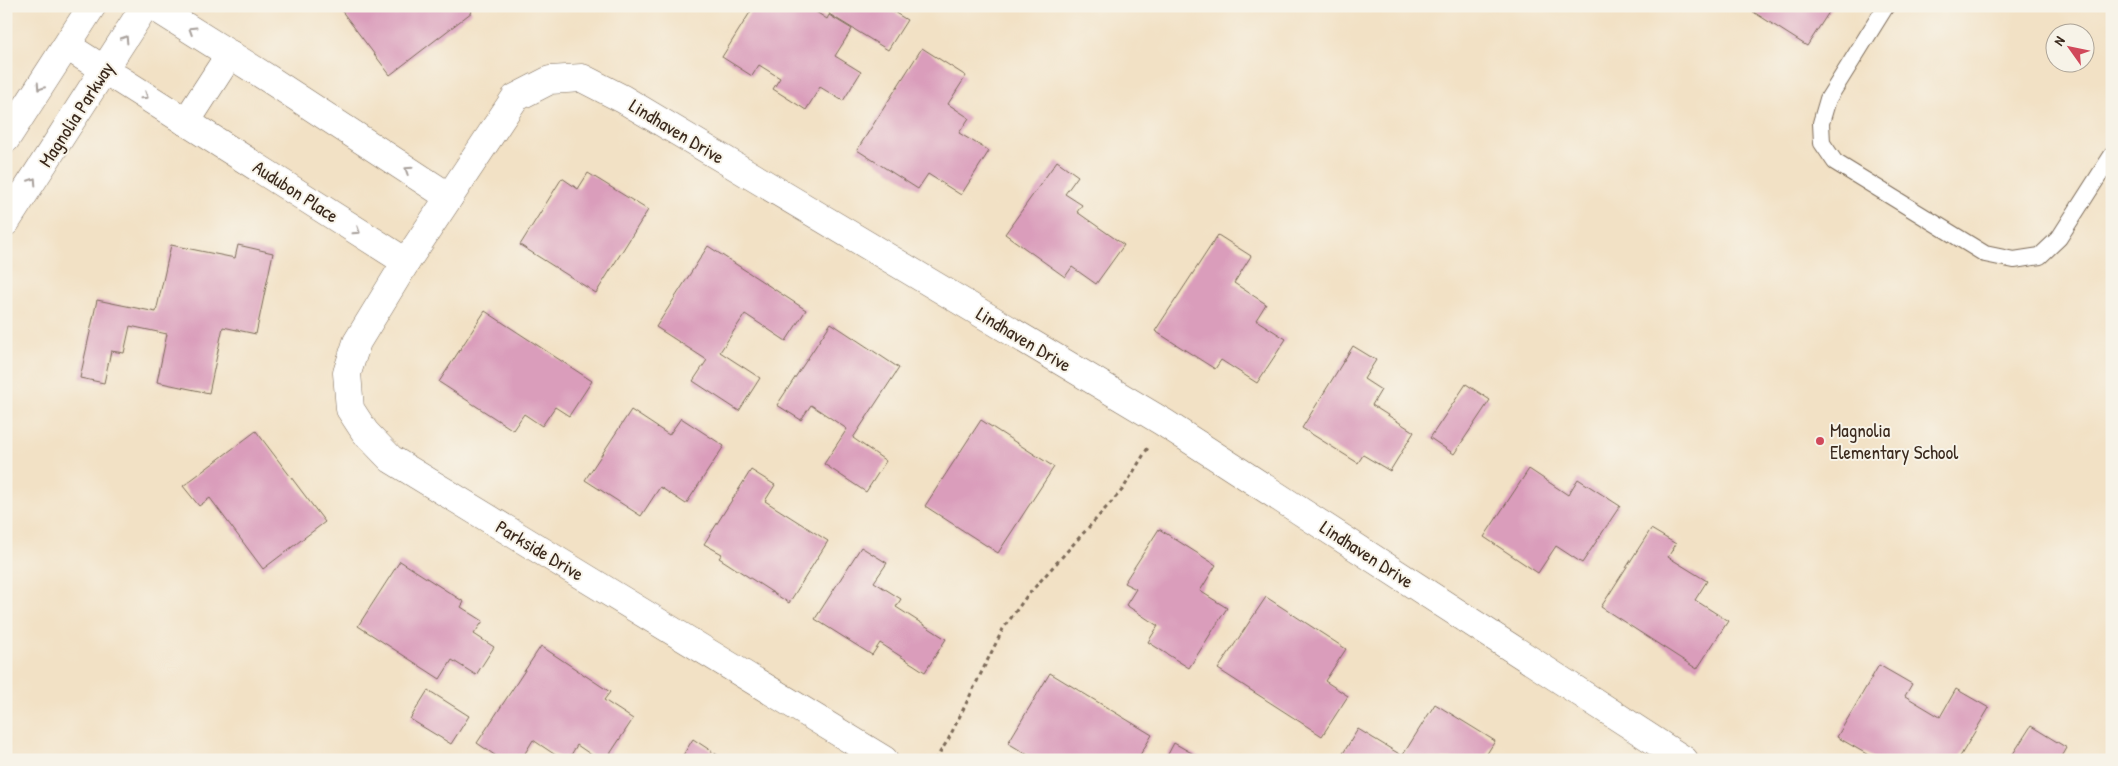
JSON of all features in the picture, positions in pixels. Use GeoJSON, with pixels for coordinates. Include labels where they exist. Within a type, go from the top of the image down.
{"type":"FeatureCollection","features":[{"type":"Feature","properties":{"kind":"street"},"geometry":{"type":"LineString","coordinates":[[6,139],[92,6]]}},
{"type":"Feature","properties":{"kind":"street","name":"Magnolia Parkway"},"geometry":{"type":"LineString","coordinates":[[6,222],[145,6]]}},
{"type":"Feature","properties":{"kind":"street"},"geometry":{"type":"LineString","coordinates":[[153,6],[449,197]]}},
{"type":"Feature","properties":{"kind":"street","name":"Audubon Place"},"geometry":{"type":"LineString","coordinates":[[67,46],[406,262]]}},
{"type":"Feature","properties":{"kind":"street"},"geometry":{"type":"LineString","coordinates":[[186,122],[230,54]]}},
{"type":"Feature","properties":{"kind":"street","name":"Lindhaven Drive"},"geometry":{"type":"LineString","coordinates":[[406,262],[515,98],[550,80],[582,78],[623,99],[1163,422],[1684,760]]}},
{"type":"Feature","properties":{"kind":"street","name":"Parkside Drive"},"geometry":{"type":"LineString","coordinates":[[406,262],[357,342],[347,373],[350,409],[372,439],[391,459],[884,760]]}},
{"type":"Feature","properties":{"kind":"lane"},"geometry":{"type":"LineString","coordinates":[[1886,6],[1828,99],[1821,123],[1822,143],[1835,162],[1985,254],[2014,260],[2040,256],[2059,238],[2112,155]]}},
{"type":"Feature","properties":{"kind":"path"},"geometry":{"type":"LineString","coordinates":[[935,760],[948,740],[1003,630],[1026,597],[1123,489],[1163,422]]}},
{"type":"Feature","properties":{"kind":"building"},"geometry":{"type":"Polygon","coordinates":[[[338,6],[468,6],[472,12],[390,75],[338,6]]]}},
{"type":"Feature","properties":{"kind":"building"},"geometry":{"type":"Polygon","coordinates":[[[754,6],[807,6],[827,19],[829,15],[852,29],[835,56],[861,72],[843,101],[820,87],[806,110],[773,89],[780,78],[759,65],[752,76],[722,57],[754,6]]]}},
{"type":"Feature","properties":{"kind":"building"},"geometry":{"type":"Polygon","coordinates":[[[833,6],[884,6],[907,20],[888,50],[829,14],[833,6]]]}},
{"type":"Feature","properties":{"kind":"building"},"geometry":{"type":"Polygon","coordinates":[[[1744,6],[1833,6],[1807,46],[1744,6]]]}},
{"type":"Feature","properties":{"kind":"building"},"geometry":{"type":"Polygon","coordinates":[[[922,48],[966,76],[948,104],[969,118],[959,133],[989,151],[961,195],[928,174],[918,189],[857,150],[922,48]]]}},
{"type":"Feature","properties":{"kind":"building"},"geometry":{"type":"Polygon","coordinates":[[[1057,161],[1078,176],[1065,194],[1082,205],[1077,212],[1124,245],[1096,284],[1072,267],[1065,277],[1005,234],[1057,161]]]}},
{"type":"Feature","properties":{"kind":"building"},"geometry":{"type":"Polygon","coordinates":[[[588,173],[648,210],[596,293],[520,245],[562,178],[578,189],[588,173]]]}},
{"type":"Feature","properties":{"kind":"building"},"geometry":{"type":"Polygon","coordinates":[[[1218,235],[1251,256],[1234,283],[1266,304],[1256,320],[1286,339],[1257,383],[1221,360],[1215,369],[1155,331],[1218,235]]]}},
{"type":"Feature","properties":{"kind":"building"},"geometry":{"type":"Polygon","coordinates":[[[171,245],[235,258],[238,245],[273,253],[256,334],[223,327],[209,393],[157,382],[167,334],[130,326],[124,353],[111,351],[104,383],[80,378],[97,300],[156,312],[171,245]]]}},
{"type":"Feature","properties":{"kind":"building"},"geometry":{"type":"Polygon","coordinates":[[[708,246],[806,310],[786,341],[745,314],[720,352],[760,378],[739,411],[693,381],[707,360],[656,327],[708,246]]]}},
{"type":"Feature","properties":{"kind":"building"},"geometry":{"type":"Polygon","coordinates":[[[485,311],[592,381],[569,416],[555,407],[542,426],[524,414],[513,430],[439,382],[485,311]]]}},
{"type":"Feature","properties":{"kind":"building"},"geometry":{"type":"Polygon","coordinates":[[[831,323],[899,368],[853,438],[886,461],[866,492],[824,464],[847,429],[811,405],[801,420],[777,405],[831,323]]]}},
{"type":"Feature","properties":{"kind":"building"},"geometry":{"type":"Polygon","coordinates":[[[1353,346],[1376,360],[1364,379],[1381,390],[1372,405],[1414,432],[1390,471],[1363,455],[1358,463],[1302,428],[1353,346]]]}},
{"type":"Feature","properties":{"kind":"building"},"geometry":{"type":"Polygon","coordinates":[[[1466,384],[1490,400],[1454,454],[1430,438],[1466,384]]]}},
{"type":"Feature","properties":{"kind":"building"},"geometry":{"type":"Polygon","coordinates":[[[631,410],[669,435],[681,418],[724,446],[686,504],[660,487],[641,516],[585,480],[631,410]]]}},
{"type":"Feature","properties":{"kind":"building"},"geometry":{"type":"Polygon","coordinates":[[[981,420],[1054,467],[998,553],[925,506],[981,420]]]}},
{"type":"Feature","properties":{"kind":"building"},"geometry":{"type":"Polygon","coordinates":[[[256,431],[325,522],[263,569],[210,498],[199,506],[183,486],[256,431]]]}},
{"type":"Feature","properties":{"kind":"building"},"geometry":{"type":"Polygon","coordinates":[[[1529,469],[1568,495],[1578,479],[1620,506],[1582,563],[1556,546],[1538,573],[1484,537],[1529,469]]]}},
{"type":"Feature","properties":{"kind":"building"},"geometry":{"type":"Polygon","coordinates":[[[751,470],[775,485],[765,501],[828,541],[789,603],[719,558],[722,554],[704,544],[751,470]]]}},
{"type":"Feature","properties":{"kind":"building"},"geometry":{"type":"Polygon","coordinates":[[[1159,529],[1216,565],[1200,591],[1227,608],[1189,668],[1148,642],[1158,626],[1126,605],[1136,589],[1124,583],[1159,529]]]}},
{"type":"Feature","properties":{"kind":"building"},"geometry":{"type":"Polygon","coordinates":[[[1651,529],[1676,544],[1668,557],[1707,581],[1695,600],[1728,621],[1697,669],[1601,607],[1651,529]]]}},
{"type":"Feature","properties":{"kind":"building"},"geometry":{"type":"Polygon","coordinates":[[[861,547],[887,563],[874,582],[901,599],[896,607],[946,639],[925,672],[880,643],[872,655],[815,619],[861,547]]]}},
{"type":"Feature","properties":{"kind":"building"},"geometry":{"type":"Polygon","coordinates":[[[400,561],[464,602],[461,607],[483,621],[474,634],[494,647],[476,675],[452,660],[440,679],[358,626],[400,561]]]}},
{"type":"Feature","properties":{"kind":"building"},"geometry":{"type":"Polygon","coordinates":[[[1266,597],[1346,649],[1325,681],[1348,696],[1322,736],[1218,669],[1266,597]]]}},
{"type":"Feature","properties":{"kind":"building"},"geometry":{"type":"Polygon","coordinates":[[[541,646],[610,692],[604,700],[633,719],[606,760],[599,760],[577,745],[568,760],[563,760],[533,740],[521,760],[502,760],[477,743],[541,646]]]}},
{"type":"Feature","properties":{"kind":"building"},"geometry":{"type":"Polygon","coordinates":[[[1879,665],[1912,684],[1905,696],[1940,717],[1956,689],[1989,708],[1958,760],[1877,760],[1837,737],[1879,665]]]}},
{"type":"Feature","properties":{"kind":"building"},"geometry":{"type":"Polygon","coordinates":[[[1050,673],[1152,735],[1137,760],[1036,760],[1008,743],[1050,673]]]}},
{"type":"Feature","properties":{"kind":"building"},"geometry":{"type":"Polygon","coordinates":[[[428,690],[469,716],[451,744],[410,719],[428,690]]]}},
{"type":"Feature","properties":{"kind":"building"},"geometry":{"type":"Polygon","coordinates":[[[1435,704],[1495,741],[1483,760],[1401,758],[1435,704]]]}},
{"type":"Feature","properties":{"kind":"building"},"geometry":{"type":"Polygon","coordinates":[[[2031,726],[2067,748],[2060,760],[2016,760],[2011,757],[2031,726]]]}},
{"type":"Feature","properties":{"kind":"building"},"geometry":{"type":"Polygon","coordinates":[[[1358,729],[1401,755],[1398,760],[1339,760],[1358,729]]]}},
{"type":"Feature","properties":{"kind":"building"},"geometry":{"type":"Polygon","coordinates":[[[693,739],[725,760],[680,760],[693,739]]]}},
{"type":"Feature","properties":{"kind":"building"},"geometry":{"type":"Polygon","coordinates":[[[1174,743],[1204,760],[1165,760],[1174,743]]]}},
{"type":"Feature","properties":{"kind":"place","name":"Magnolia Elementary School"},"geometry":{"type":"Point","coordinates":[1820,441]}}]}
